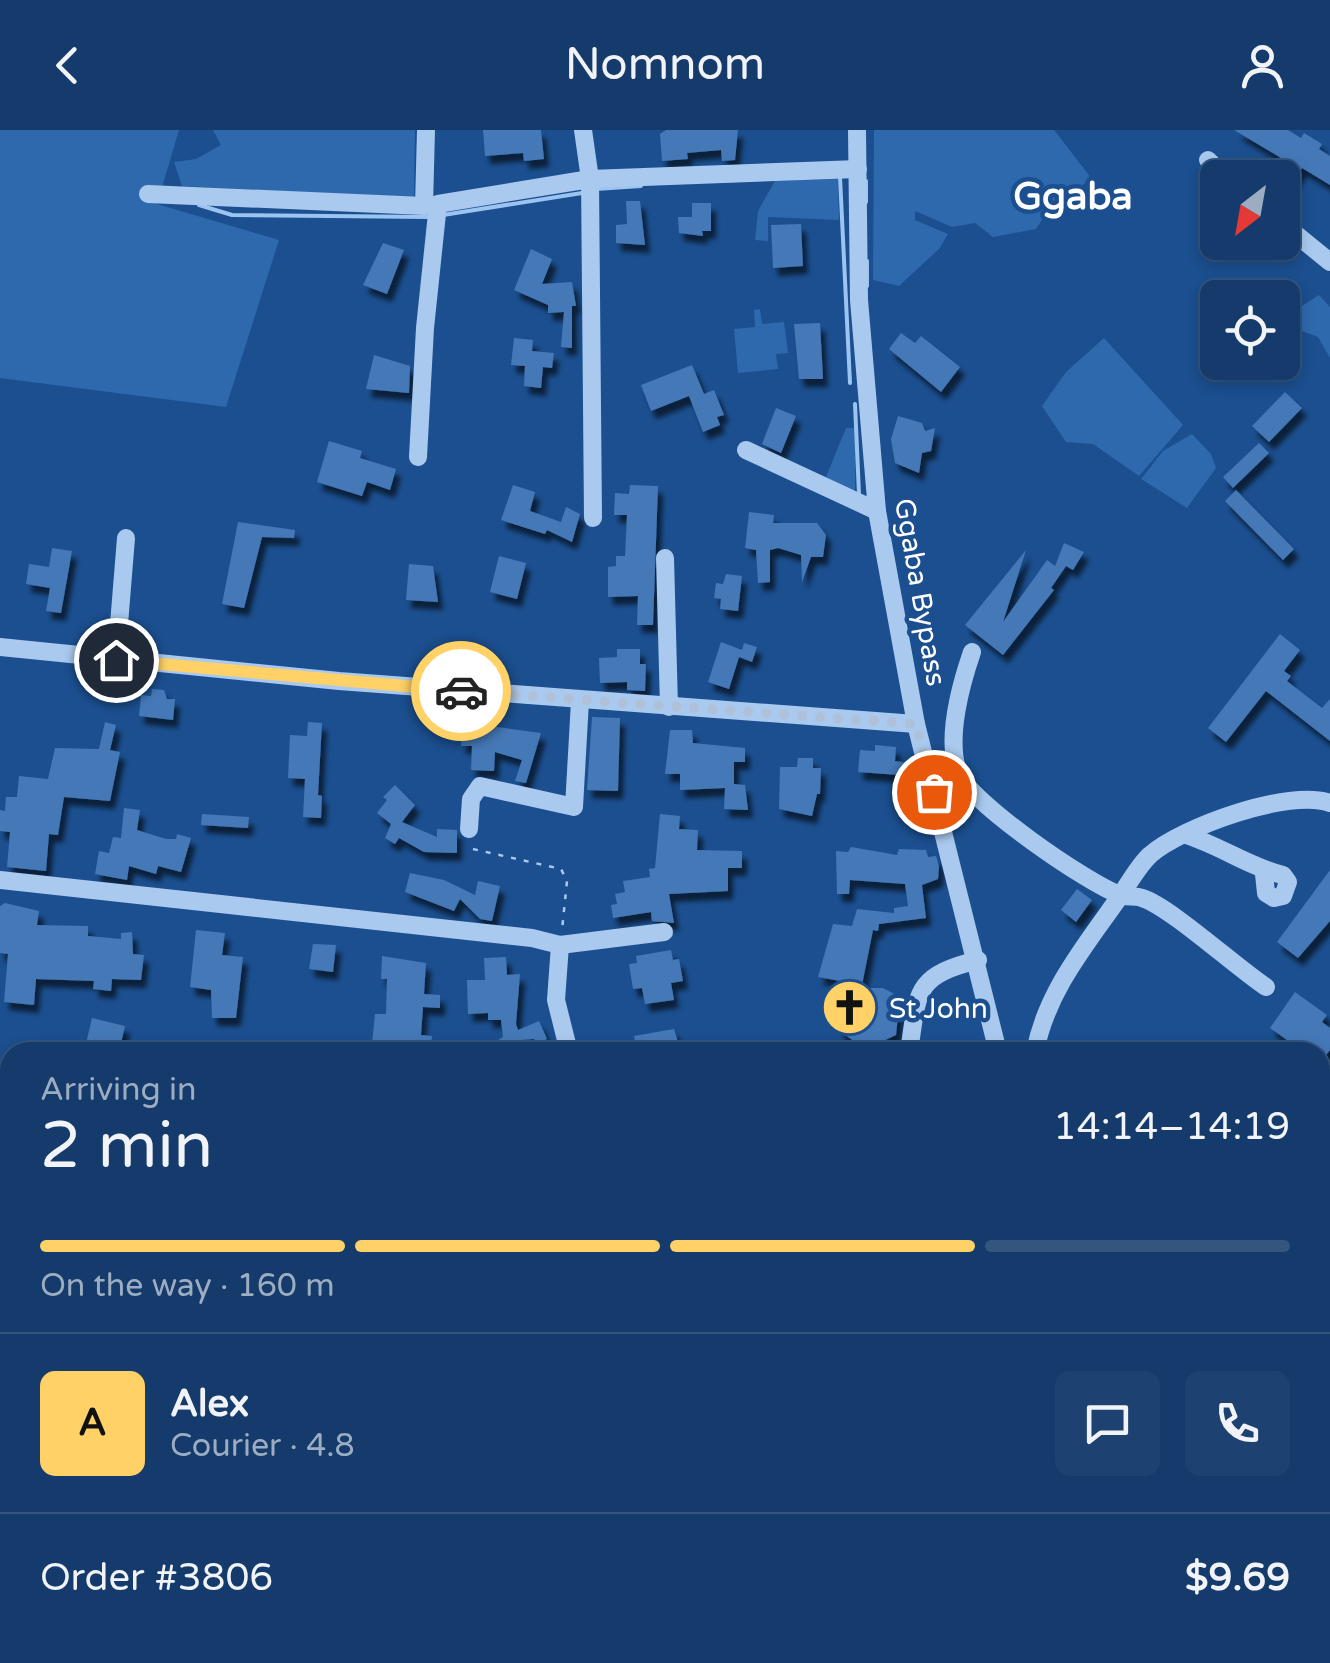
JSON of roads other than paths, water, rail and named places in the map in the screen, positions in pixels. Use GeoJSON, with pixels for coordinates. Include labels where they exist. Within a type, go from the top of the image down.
{"type":"FeatureCollection","features":[{"type":"Feature","properties":{"kind":"street"},"geometry":{"type":"LineString","coordinates":[[418,458],[431,205],[426,130]]}},
{"type":"Feature","properties":{"kind":"street"},"geometry":{"type":"LineString","coordinates":[[583,130],[590,179],[593,518]]}},
{"type":"Feature","properties":{"kind":"street","name":"Ggaba Bypass"},"geometry":{"type":"LineString","coordinates":[[858,130],[860,300],[877,511],[916,724],[996,1042]]}},
{"type":"Feature","properties":{"kind":"street"},"geometry":{"type":"LineString","coordinates":[[148,194],[431,205],[590,179],[858,169]]}},
{"type":"Feature","properties":{"kind":"street"},"geometry":{"type":"LineString","coordinates":[[1300,238],[1330,262]]}},
{"type":"Feature","properties":{"kind":"street"},"geometry":{"type":"LineString","coordinates":[[746,450],[877,511]]}},
{"type":"Feature","properties":{"kind":"street"},"geometry":{"type":"LineString","coordinates":[[116,660],[126,538]]}},
{"type":"Feature","properties":{"kind":"street"},"geometry":{"type":"LineString","coordinates":[[665,558],[669,707]]}},
{"type":"Feature","properties":{"kind":"street"},"geometry":{"type":"LineString","coordinates":[[0,647],[580,701],[916,724]]}},
{"type":"Feature","properties":{"kind":"street"},"geometry":{"type":"LineString","coordinates":[[972,652],[964,678],[956,746],[957,769],[968,790],[1039,844],[1120,896],[1143,898],[1266,987]]}},
{"type":"Feature","properties":{"kind":"street"},"geometry":{"type":"LineString","coordinates":[[468,829],[471,799],[480,786],[574,807],[580,701]]}},
{"type":"Feature","properties":{"kind":"street"},"geometry":{"type":"LineString","coordinates":[[1037,1042],[1040,1025],[1067,969],[1149,856],[1186,835],[1270,800],[1292,797],[1330,803]]}},
{"type":"Feature","properties":{"kind":"street"},"geometry":{"type":"LineString","coordinates":[[1224,821],[1227,850]]}},
{"type":"Feature","properties":{"kind":"street"},"geometry":{"type":"LineString","coordinates":[[1186,835],[1227,850],[1264,874]]}},
{"type":"Feature","properties":{"kind":"street"},"geometry":{"type":"LineString","coordinates":[[0,880],[532,938],[560,945],[664,932]]}},
{"type":"Feature","properties":{"kind":"street"},"geometry":{"type":"LineString","coordinates":[[560,945],[556,1000],[566,1042]]}},
{"type":"Feature","properties":{"kind":"street"},"geometry":{"type":"LineString","coordinates":[[911,1042],[918,995],[927,978],[942,969],[978,960]]}},
{"type":"Feature","properties":{"kind":"waterway"},"geometry":{"type":"LineString","coordinates":[[840,177],[850,383]]}},
{"type":"Feature","properties":{"kind":"waterway"},"geometry":{"type":"LineString","coordinates":[[866,181],[866,202]]}},
{"type":"Feature","properties":{"kind":"waterway"},"geometry":{"type":"LineString","coordinates":[[596,189],[641,186]]}},
{"type":"Feature","properties":{"kind":"waterway"},"geometry":{"type":"LineString","coordinates":[[443,215],[582,193]]}},
{"type":"Feature","properties":{"kind":"waterway"},"geometry":{"type":"LineString","coordinates":[[199,205],[232,215],[429,217]]}},
{"type":"Feature","properties":{"kind":"waterway"},"geometry":{"type":"LineString","coordinates":[[867,261],[867,286]]}},
{"type":"Feature","properties":{"kind":"waterway"},"geometry":{"type":"LineString","coordinates":[[855,404],[859,494]]}},
{"type":"Feature","properties":{"kind":"place","name":"St John"},"geometry":{"type":"Point","coordinates":[850,1008]}},
{"type":"Feature","properties":{"kind":"district","name":"Ggaba"},"geometry":{"type":"Point","coordinates":[1073,196]}}]}
